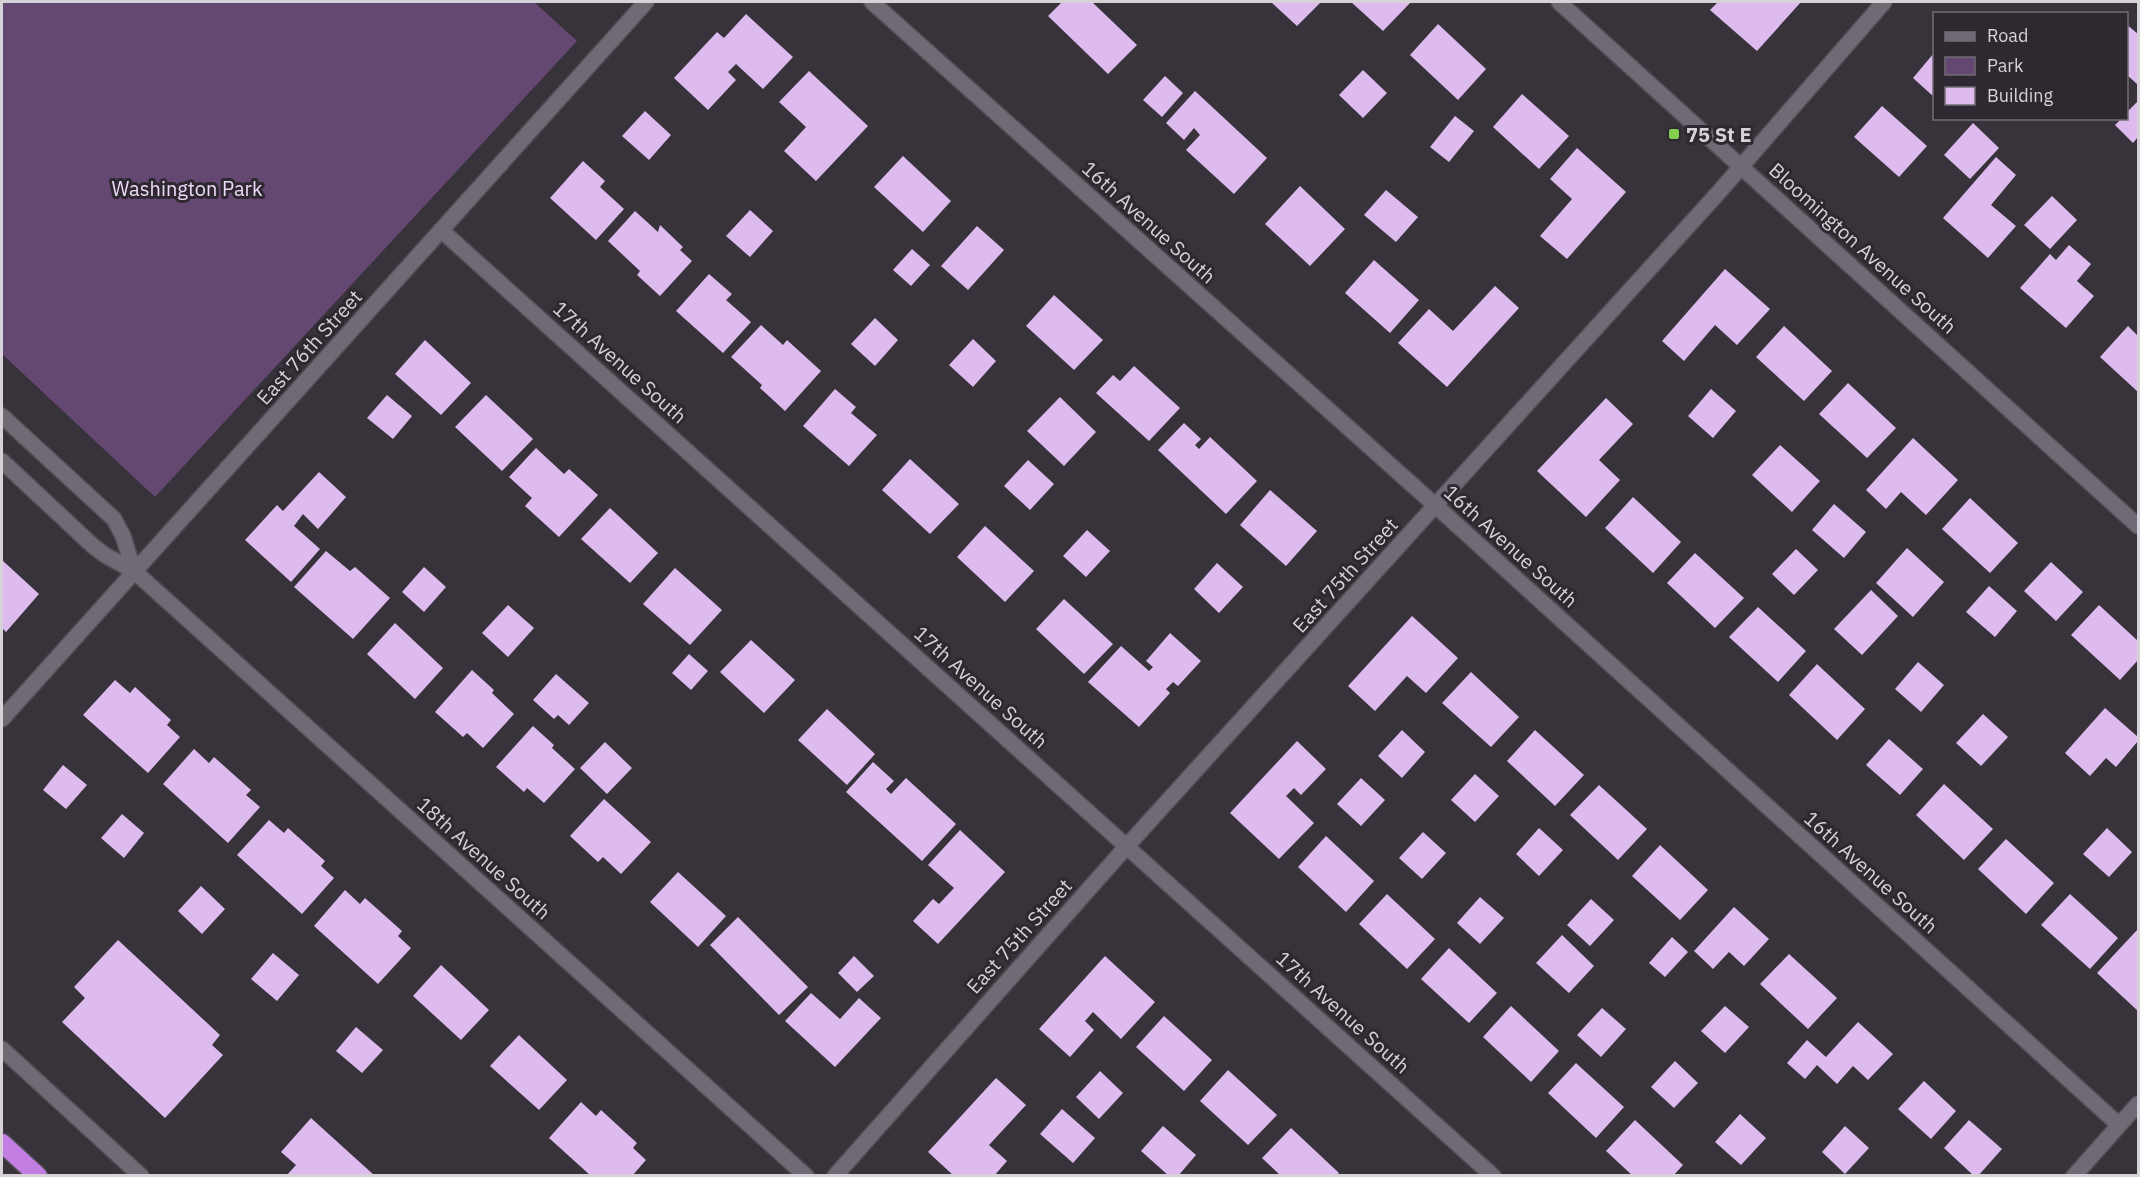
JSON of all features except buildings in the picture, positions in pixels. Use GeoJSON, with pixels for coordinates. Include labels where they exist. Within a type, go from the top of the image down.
{"type":"FeatureCollection","features":[{"type":"Feature","properties":{"kind":"highway"},"geometry":{"type":"LineString","coordinates":[[2,1143],[38,1176]]}},
{"type":"Feature","properties":{"kind":"street","name":"East 76th Street"},"geometry":{"type":"LineString","coordinates":[[2,719],[646,2]]}},
{"type":"Feature","properties":{"kind":"street","name":"16th Avenue South"},"geometry":{"type":"LineString","coordinates":[[872,2],[1436,506],[2120,1125]]}},
{"type":"Feature","properties":{"kind":"street","name":"Bloomington Avenue South"},"geometry":{"type":"LineString","coordinates":[[1559,2],[2139,526]]}},
{"type":"Feature","properties":{"kind":"street","name":"East 75th Street"},"geometry":{"type":"LineString","coordinates":[[835,1176],[1127,846],[1741,166],[1884,2]]}},
{"type":"Feature","properties":{"kind":"street","name":"17th Avenue South"},"geometry":{"type":"LineString","coordinates":[[441,230],[1493,1176]]}},
{"type":"Feature","properties":{"kind":"street"},"geometry":{"type":"LineString","coordinates":[[2,416],[114,519],[123,536],[134,571]]}},
{"type":"Feature","properties":{"kind":"street","name":"18th Avenue South"},"geometry":{"type":"LineString","coordinates":[[2,461],[93,546],[134,571],[806,1176]]}},
{"type":"Feature","properties":{"kind":"street"},"geometry":{"type":"LineString","coordinates":[[2,1049],[141,1176]]}},
{"type":"Feature","properties":{"kind":"street"},"geometry":{"type":"LineString","coordinates":[[2074,1176],[2139,1104]]}},
{"type":"Feature","properties":{"kind":"green space","name":"Washington Park"},"geometry":{"type":"Polygon","coordinates":[[[2,2],[534,2],[577,41],[155,497],[2,354],[2,2]]]}},
{"type":"Feature","properties":{"kind":"place","name":"75 St E"},"geometry":{"type":"Point","coordinates":[1674,134]}}]}
